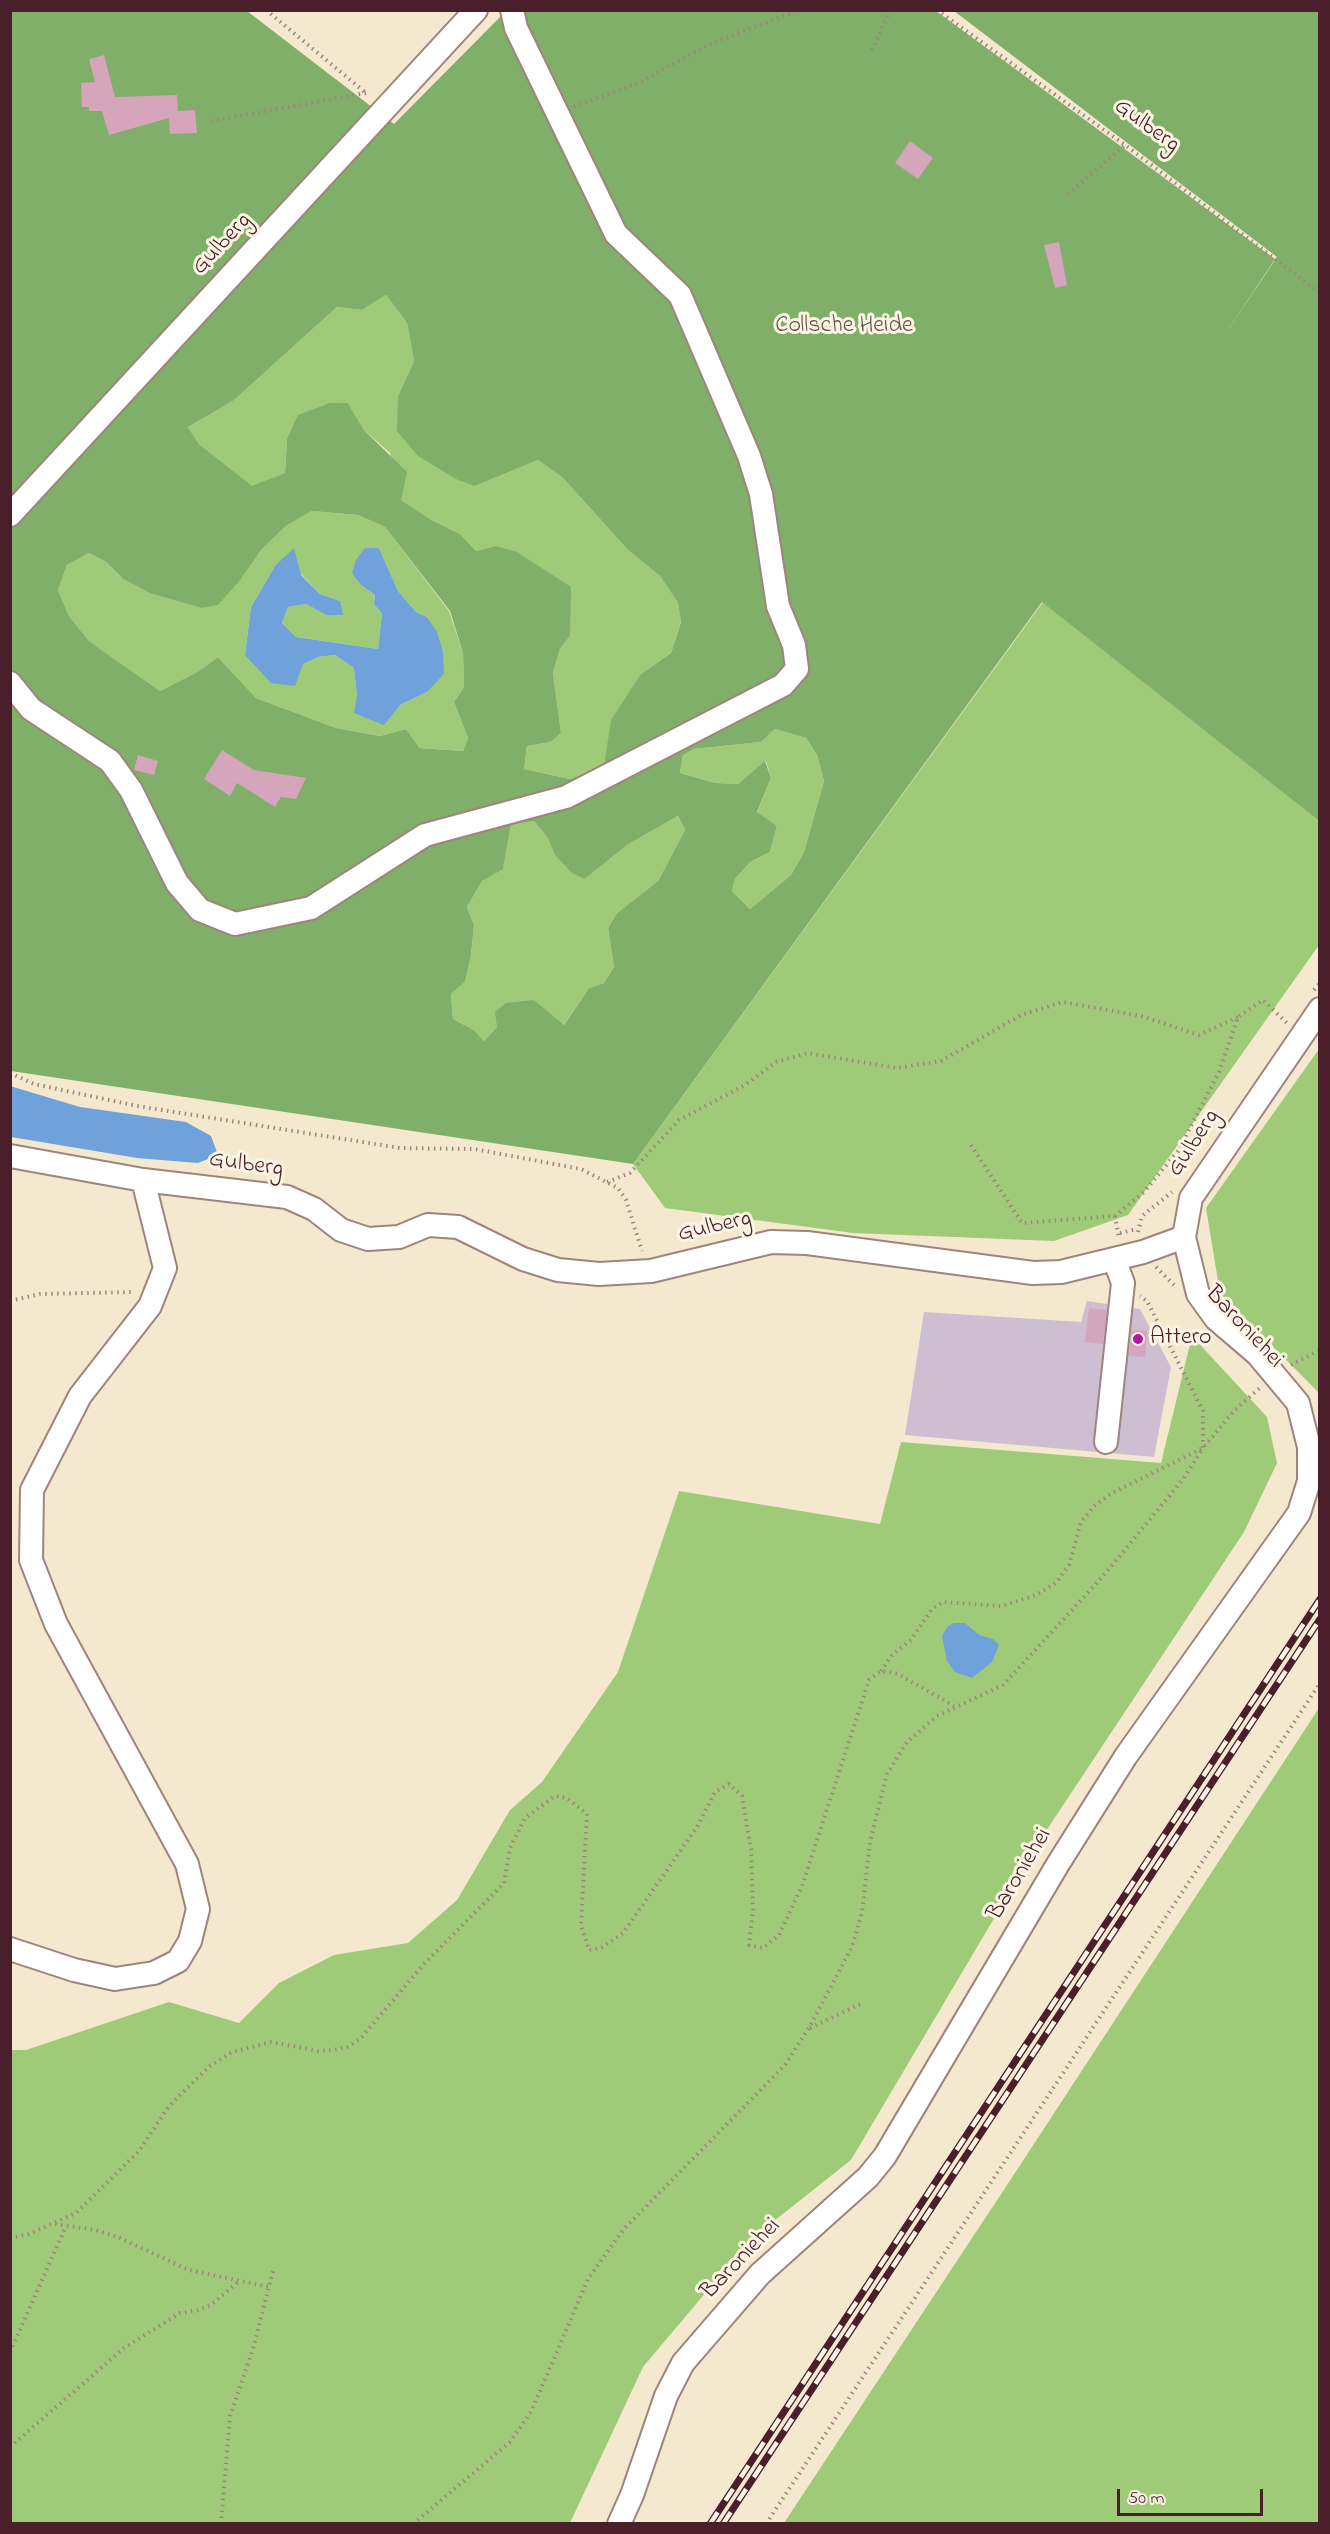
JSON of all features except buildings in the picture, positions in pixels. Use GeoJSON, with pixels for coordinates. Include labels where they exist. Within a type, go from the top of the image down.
{"type":"FeatureCollection","features":[{"type":"Feature","properties":{"kind":"street","name":"Gulberg"},"geometry":{"type":"LineString","coordinates":[[10,516],[476,10]]}},
{"type":"Feature","properties":{"kind":"street"},"geometry":{"type":"LineString","coordinates":[[10,683],[31,709],[110,761],[131,790],[177,883],[200,910],[235,924],[311,908],[425,835],[566,797],[783,685],[797,669],[794,645],[778,606],[761,494],[749,456],[680,295],[616,234],[516,28],[512,10]]}},
{"type":"Feature","properties":{"kind":"street","name":"Gulberg"},"geometry":{"type":"LineString","coordinates":[[10,1156],[143,1180],[287,1197],[314,1209],[340,1230],[368,1239],[399,1237],[428,1225],[458,1227],[523,1259],[558,1270],[599,1274],[651,1271],[771,1242],[807,1244],[1034,1273],[1061,1272],[1143,1252],[1184,1237],[1191,1198],[1320,1010]]}},
{"type":"Feature","properties":{"kind":"street"},"geometry":{"type":"LineString","coordinates":[[10,1949],[74,1970],[115,1979],[154,1973],[178,1961],[190,1941],[198,1909],[187,1864],[56,1624],[31,1560],[32,1490],[80,1396],[150,1306],[165,1268],[143,1180]]}},
{"type":"Feature","properties":{"kind":"street","name":"Baroniehei"},"geometry":{"type":"LineString","coordinates":[[619,2523],[632,2495],[666,2396],[683,2363],[760,2274],[868,2177],[885,2156],[1058,1864],[1126,1756],[1299,1514],[1309,1481],[1309,1447],[1298,1403],[1265,1383],[1257,1354],[1216,1319],[1198,1294],[1184,1237]]}},
{"type":"Feature","properties":{"kind":"street"},"geometry":{"type":"LineString","coordinates":[[1106,1442],[1123,1283],[1114,1259]]}},
{"type":"Feature","properties":{"kind":"path"},"geometry":{"type":"LineString","coordinates":[[266,10],[385,108]]}},
{"type":"Feature","properties":{"kind":"path"},"geometry":{"type":"LineString","coordinates":[[557,114],[640,82],[712,43],[799,10]]}},
{"type":"Feature","properties":{"kind":"path"},"geometry":{"type":"LineString","coordinates":[[872,50],[890,10]]}},
{"type":"Feature","properties":{"kind":"path","name":"Gulberg"},"geometry":{"type":"LineString","coordinates":[[937,10],[1125,145],[1320,292]]}},
{"type":"Feature","properties":{"kind":"path"},"geometry":{"type":"LineString","coordinates":[[211,121],[366,93]]}},
{"type":"Feature","properties":{"kind":"path"},"geometry":{"type":"LineString","coordinates":[[1068,194],[1125,145]]}},
{"type":"Feature","properties":{"kind":"path"},"geometry":{"type":"LineString","coordinates":[[607,1182],[630,1173],[679,1120],[745,1085],[776,1062],[808,1053],[897,1068],[941,1061],[1021,1015],[1063,1002],[1141,1016],[1199,1035],[1238,1017],[1263,1000],[1288,1025],[1303,1032]]}},
{"type":"Feature","properties":{"kind":"path"},"geometry":{"type":"LineString","coordinates":[[971,1145],[1022,1223],[1115,1216],[1144,1192],[1178,1151],[1219,1072],[1238,1017]]}},
{"type":"Feature","properties":{"kind":"path"},"geometry":{"type":"LineString","coordinates":[[10,1072],[34,1084],[137,1106],[400,1148],[474,1149],[581,1169],[618,1188],[626,1200],[635,1238],[651,1271]]}},
{"type":"Feature","properties":{"kind":"path"},"geometry":{"type":"LineString","coordinates":[[1120,1233],[1137,1229]]}},
{"type":"Feature","properties":{"kind":"path","name":"Baroniehei"},"geometry":{"type":"LineString","coordinates":[[1143,1252],[1173,1284],[1177,1292]]}},
{"type":"Feature","properties":{"kind":"path"},"geometry":{"type":"LineString","coordinates":[[1123,1283],[1147,1300],[1203,1411],[1203,1448]]}},
{"type":"Feature","properties":{"kind":"path"},"geometry":{"type":"LineString","coordinates":[[10,1301],[40,1294],[126,1294],[158,1287]]}},
{"type":"Feature","properties":{"kind":"path"},"geometry":{"type":"LineString","coordinates":[[412,2523],[510,2442],[531,2412],[588,2279],[617,2238],[785,2065],[809,2028],[852,1947],[862,1912],[870,1842],[887,1774],[907,1742],[954,1706],[987,1695],[1003,1685],[1104,1575],[1184,1478],[1203,1448],[1235,1410],[1265,1383],[1320,1350]]}},
{"type":"Feature","properties":{"kind":"path"},"geometry":{"type":"LineString","coordinates":[[10,2238],[55,2224],[76,2212],[139,2151],[169,2106],[210,2066],[232,2052],[271,2042],[318,2050],[334,2050],[347,2047],[360,2039],[424,1964],[504,1883],[510,1848],[525,1818],[555,1796],[567,1798],[587,1814],[581,1925],[589,1950],[601,1948],[623,1933],[697,1827],[715,1792],[729,1784],[742,1796],[751,1850],[753,1909],[749,1945],[763,1948],[779,1935],[802,1886],[869,1680],[881,1671],[892,1655],[911,1640],[932,1610],[943,1602],[1002,1606],[1036,1595],[1056,1583],[1068,1565],[1082,1522],[1094,1506],[1112,1493],[1203,1448]]}},
{"type":"Feature","properties":{"kind":"path"},"geometry":{"type":"LineString","coordinates":[[881,1671],[898,1674],[954,1706]]}},
{"type":"Feature","properties":{"kind":"path"},"geometry":{"type":"LineString","coordinates":[[766,2523],[1320,1683]]}},
{"type":"Feature","properties":{"kind":"path"},"geometry":{"type":"LineString","coordinates":[[809,2028],[860,2004]]}},
{"type":"Feature","properties":{"kind":"path"},"geometry":{"type":"LineString","coordinates":[[55,2224],[96,2230],[120,2238],[189,2270],[269,2287]]}},
{"type":"Feature","properties":{"kind":"path"},"geometry":{"type":"LineString","coordinates":[[10,2352],[66,2226]]}},
{"type":"Feature","properties":{"kind":"path"},"geometry":{"type":"LineString","coordinates":[[221,2523],[230,2416],[253,2349],[274,2267]]}},
{"type":"Feature","properties":{"kind":"path"},"geometry":{"type":"LineString","coordinates":[[10,2447],[124,2348],[180,2313],[210,2305],[239,2281]]}},
{"type":"Feature","properties":{"kind":"shaded area"},"geometry":{"type":"Polygon","coordinates":[[[1087,1301],[1140,1309],[1171,1367],[1154,1457],[905,1435],[924,1312],[1081,1322],[1087,1301]]]}},
{"type":"Feature","properties":{"kind":"green space","name":"Collsche Heide"},"geometry":{"type":"Polygon","coordinates":[[[10,11],[247,11],[394,124],[506,11],[936,11],[1275,259],[1222,339],[1277,257],[954,11],[1319,11],[1319,821],[1042,602],[633,1164],[11,1071],[10,11]],[[386,295],[362,310],[337,307],[233,401],[188,427],[199,444],[252,486],[285,473],[287,439],[298,415],[330,403],[348,403],[364,430],[407,472],[401,500],[430,519],[460,534],[476,551],[495,546],[517,552],[571,587],[570,636],[560,649],[553,673],[561,733],[551,742],[527,746],[524,769],[570,779],[604,767],[611,720],[641,674],[671,653],[681,622],[678,603],[660,576],[628,550],[563,478],[538,460],[475,486],[458,480],[418,456],[397,431],[398,396],[414,361],[407,323],[386,295]],[[312,511],[286,526],[262,549],[241,579],[218,605],[202,608],[150,593],[122,578],[106,562],[89,553],[67,565],[58,590],[69,616],[89,641],[160,691],[199,671],[218,657],[256,698],[336,728],[380,736],[406,729],[420,748],[463,751],[468,738],[454,702],[464,687],[463,653],[450,611],[385,527],[358,515],[312,511]],[[775,729],[761,742],[694,749],[683,755],[680,773],[715,783],[738,784],[765,761],[771,778],[757,812],[777,826],[770,852],[750,862],[735,879],[732,891],[750,909],[791,875],[804,852],[824,781],[817,755],[806,738],[775,729]],[[678,816],[627,845],[585,879],[572,873],[555,855],[547,837],[534,821],[511,825],[503,869],[482,881],[467,907],[474,925],[471,955],[465,982],[451,994],[453,1019],[474,1030],[484,1041],[497,1027],[495,1012],[506,1003],[534,1000],[564,1025],[589,988],[604,983],[614,967],[608,928],[617,913],[658,881],[685,830],[678,816]]]}},
{"type":"Feature","properties":{"kind":"green space"},"geometry":{"type":"Polygon","coordinates":[[[386,295],[407,323],[414,361],[398,396],[475,486],[538,460],[563,478],[628,550],[660,576],[678,603],[681,621],[671,653],[641,674],[605,767],[570,779],[524,769],[527,746],[551,742],[561,733],[553,673],[560,649],[570,636],[495,546],[476,551],[460,534],[430,519],[401,500],[390,453],[364,430],[348,403],[287,439],[285,473],[252,487],[199,444],[188,427],[233,401],[337,307],[362,310],[386,295]]]}},
{"type":"Feature","properties":{"kind":"green space"},"geometry":{"type":"Polygon","coordinates":[[[312,511],[358,515],[385,527],[449,611],[463,653],[464,687],[454,702],[468,738],[463,751],[420,748],[406,729],[380,736],[336,728],[256,698],[218,657],[199,671],[160,691],[89,641],[69,616],[58,590],[67,565],[89,553],[106,562],[122,578],[241,579],[262,549],[286,526],[312,511]],[[379,548],[361,585],[375,595],[374,604],[382,614],[378,649],[296,637],[282,623],[288,607],[306,604],[326,615],[340,601],[320,594],[301,574],[275,566],[251,607],[245,655],[302,664],[318,657],[335,655],[354,668],[357,696],[400,705],[427,692],[443,652],[427,617],[416,612],[398,591],[379,548]]]}},
{"type":"Feature","properties":{"kind":"green space"},"geometry":{"type":"Polygon","coordinates":[[[1043,602],[1319,821],[1319,945],[1128,1215],[1054,1241],[853,1233],[665,1208],[633,1164],[1043,602]]]}},
{"type":"Feature","properties":{"kind":"green space"},"geometry":{"type":"Polygon","coordinates":[[[775,729],[806,738],[817,755],[824,781],[804,852],[791,875],[750,909],[732,891],[735,879],[750,862],[770,852],[777,826],[757,813],[771,778],[766,761],[738,784],[715,783],[680,773],[683,755],[694,749],[761,742],[775,729]]]}},
{"type":"Feature","properties":{"kind":"green space"},"geometry":{"type":"Polygon","coordinates":[[[678,816],[685,830],[658,881],[617,913],[608,928],[614,967],[604,983],[589,988],[563,1026],[534,1000],[497,1027],[484,1041],[474,1030],[453,1019],[451,994],[465,982],[471,955],[474,925],[467,907],[482,881],[503,868],[511,825],[534,821],[547,837],[555,855],[585,879],[627,845],[678,816]]]}},
{"type":"Feature","properties":{"kind":"green space"},"geometry":{"type":"Polygon","coordinates":[[[1319,1049],[1319,1393],[1220,1293],[1206,1208],[1319,1049]]]}},
{"type":"Feature","properties":{"kind":"green space"},"geometry":{"type":"Polygon","coordinates":[[[1192,1336],[1267,1417],[1277,1463],[1244,1532],[1044,1834],[851,2160],[750,2240],[643,2367],[570,2523],[11,2524],[11,2050],[26,2050],[169,2002],[239,2023],[279,1983],[334,1955],[408,1943],[457,1900],[510,1810],[542,1782],[618,1672],[679,1491],[880,1524],[901,1442],[1161,1463],[1192,1336]]]}},
{"type":"Feature","properties":{"kind":"green space"},"geometry":{"type":"Polygon","coordinates":[[[1319,1708],[1319,2523],[784,2523],[1009,2182],[1319,1708]]]}},
{"type":"Feature","properties":{"kind":"water"},"geometry":{"type":"Polygon","coordinates":[[[294,548],[301,575],[320,594],[340,601],[343,615],[326,615],[306,604],[288,607],[282,623],[296,637],[378,649],[382,614],[374,604],[375,595],[361,585],[352,573],[356,560],[365,548],[379,548],[398,591],[416,612],[427,617],[437,632],[443,652],[444,674],[427,692],[400,705],[384,725],[354,713],[357,696],[354,668],[335,655],[318,657],[303,664],[295,686],[271,683],[245,655],[251,607],[275,566],[294,548]]]}},
{"type":"Feature","properties":{"kind":"water"},"geometry":{"type":"Polygon","coordinates":[[[10,1086],[80,1107],[186,1122],[211,1136],[218,1155],[198,1163],[137,1158],[11,1137],[10,1086]]]}},
{"type":"Feature","properties":{"kind":"water"},"geometry":{"type":"Polygon","coordinates":[[[954,1623],[965,1623],[979,1635],[993,1639],[999,1645],[992,1662],[972,1678],[955,1672],[947,1661],[942,1636],[948,1626],[954,1623]]]}},
{"type":"Feature","properties":{"kind":"railway"},"geometry":{"type":"LineString","coordinates":[[710,2524],[1320,1599]]}},
{"type":"Feature","properties":{"kind":"railway"},"geometry":{"type":"LineString","coordinates":[[723,2524],[1320,1619]]}},
{"type":"Feature","properties":{"kind":"place","name":"Attero"},"geometry":{"type":"Point","coordinates":[1138,1339]}}]}
